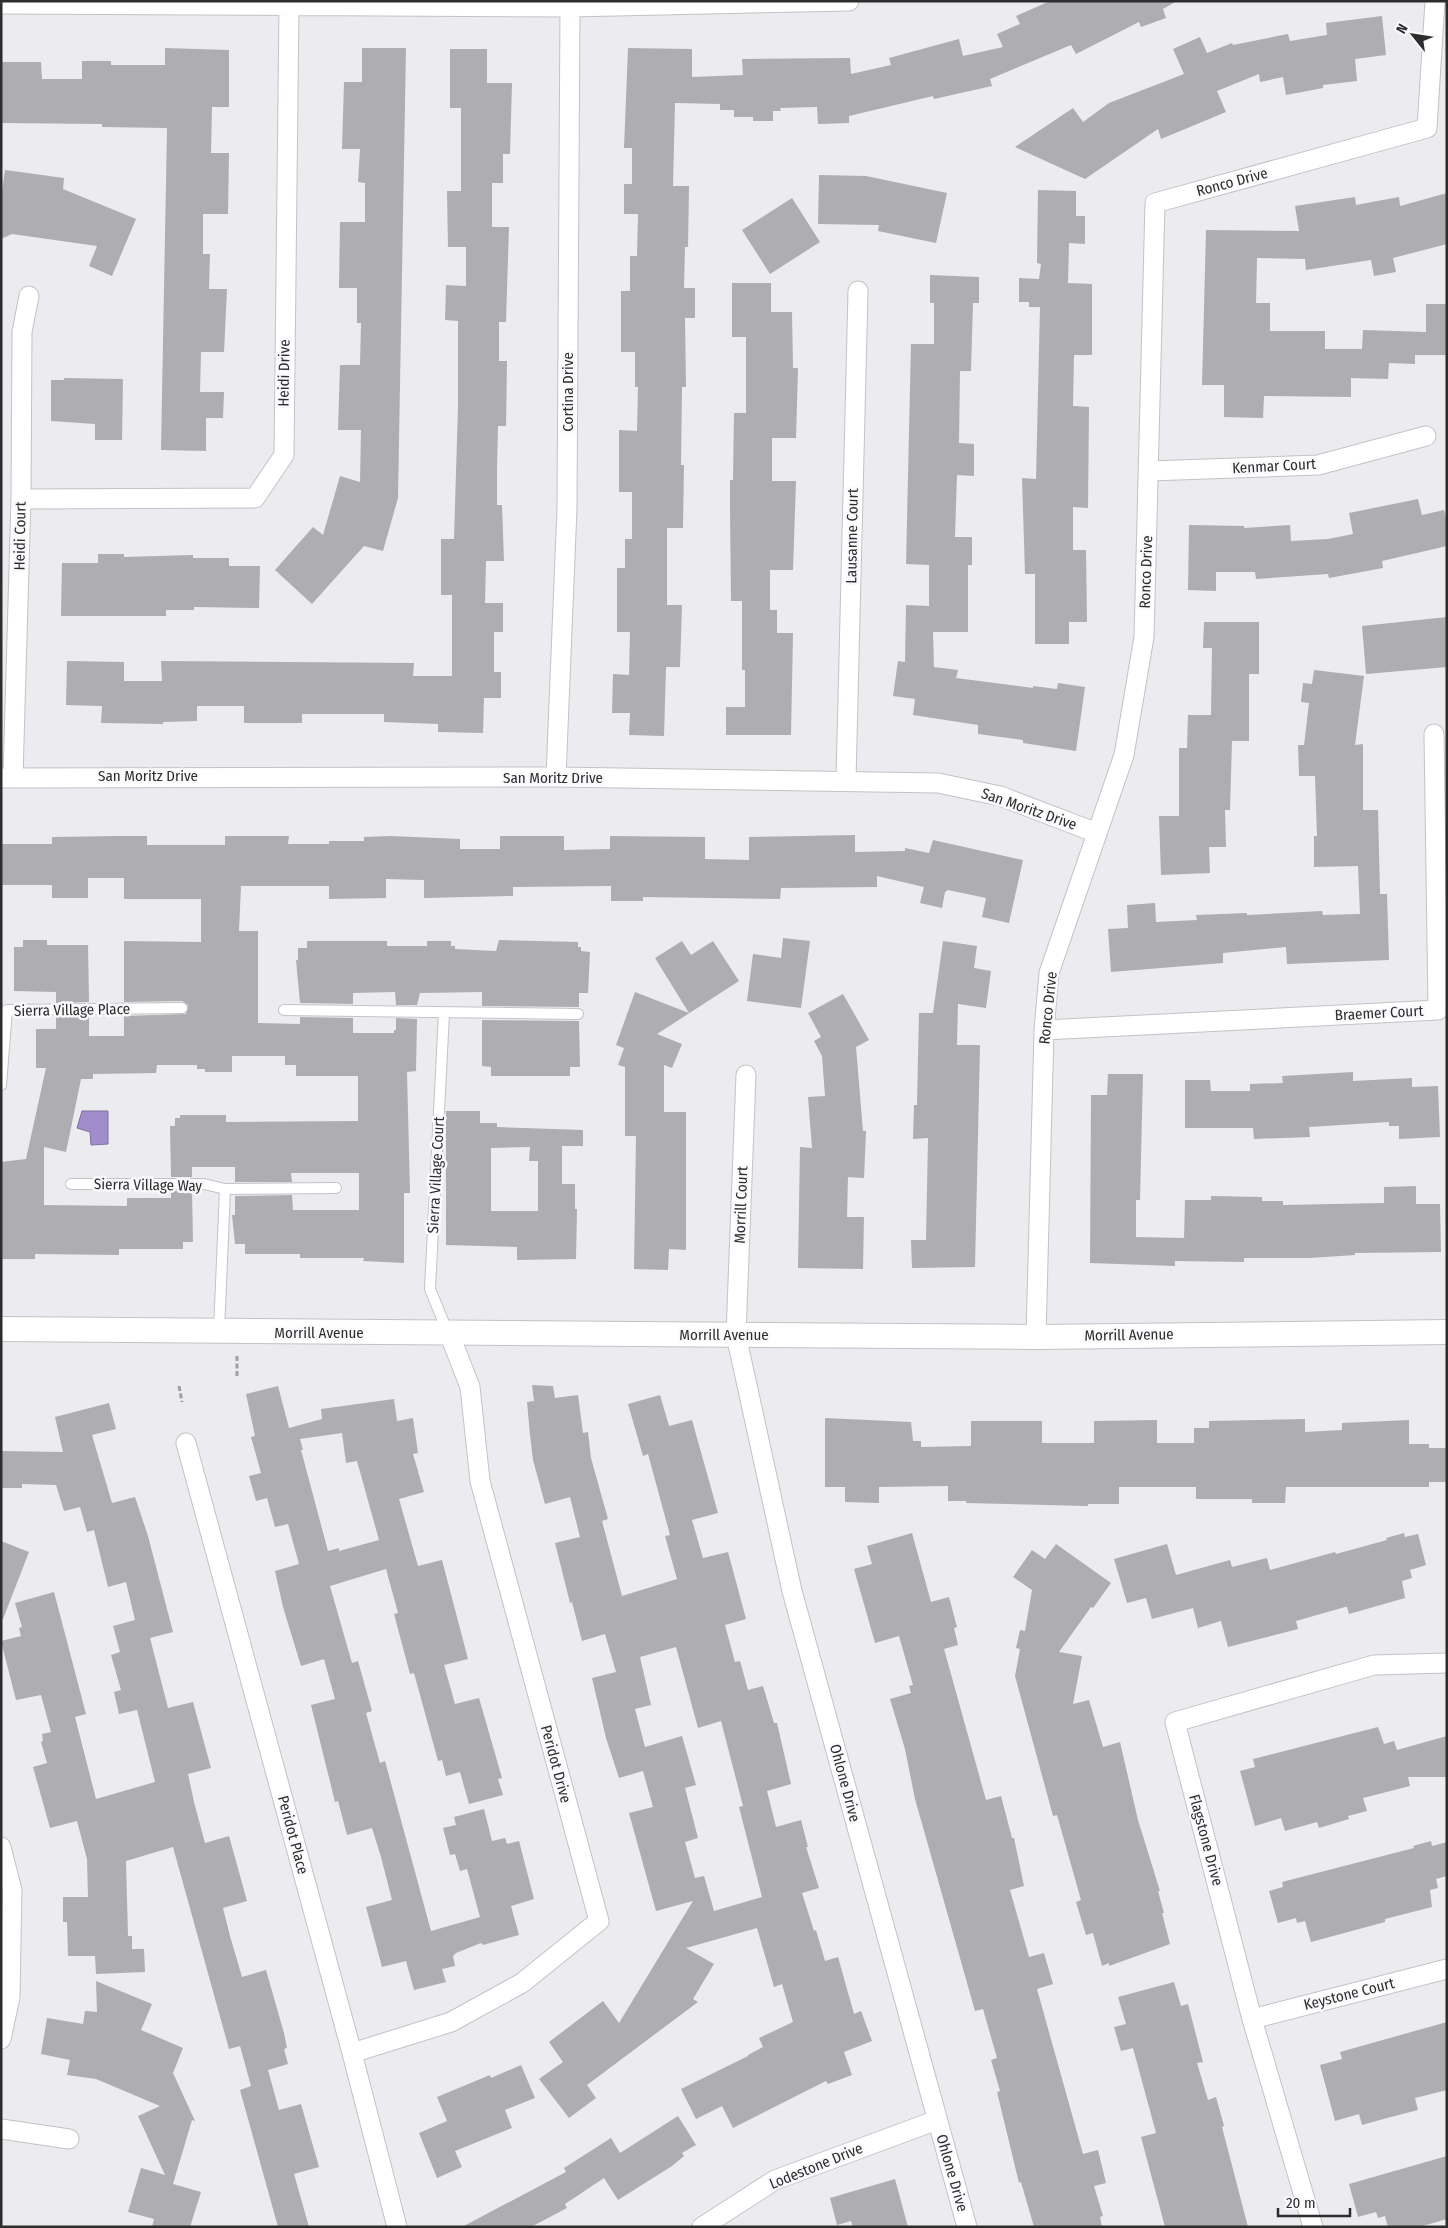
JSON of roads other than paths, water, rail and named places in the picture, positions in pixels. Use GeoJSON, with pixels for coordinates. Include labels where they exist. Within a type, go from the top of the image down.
{"type":"FeatureCollection","features":[{"type":"Feature","properties":{"kind":"street"},"geometry":{"type":"LineString","coordinates":[[1,4],[570,7],[849,1]]}},
{"type":"Feature","properties":{"kind":"street","name":"Ronco Drive"},"geometry":{"type":"LineString","coordinates":[[1036,1337],[1044,1030],[1049,973],[1124,755],[1144,637],[1155,203],[1427,128],[1435,1]]}},
{"type":"Feature","properties":{"kind":"street","name":"Heidi Drive"},"geometry":{"type":"LineString","coordinates":[[21,499],[255,498],[284,455],[289,5]]}},
{"type":"Feature","properties":{"kind":"street","name":"Cortina Drive"},"geometry":{"type":"LineString","coordinates":[[556,777],[567,508],[570,7]]}},
{"type":"Feature","properties":{"kind":"street","name":"Lausanne Court"},"geometry":{"type":"LineString","coordinates":[[846,781],[858,291]]}},
{"type":"Feature","properties":{"kind":"street","name":"Heidi Court"},"geometry":{"type":"LineString","coordinates":[[7,777],[21,499],[22,332],[29,296]]}},
{"type":"Feature","properties":{"kind":"street","name":"Kenmar Court"},"geometry":{"type":"LineString","coordinates":[[1149,471],[1318,466],[1426,436]]}},
{"type":"Feature","properties":{"kind":"street","name":"Braemer Court"},"geometry":{"type":"LineString","coordinates":[[1044,1030],[1438,1010],[1434,734]]}},
{"type":"Feature","properties":{"kind":"street","name":"San Moritz Drive"},"geometry":{"type":"LineString","coordinates":[[7,777],[556,777],[938,782],[1000,796],[1097,833]]}},
{"type":"Feature","properties":{"kind":"street","name":"Morrill Court"},"geometry":{"type":"LineString","coordinates":[[736,1335],[746,1075]]}},
{"type":"Feature","properties":{"kind":"street","name":"Morrill Avenue"},"geometry":{"type":"LineString","coordinates":[[1,1329],[1036,1337],[1447,1332]]}},
{"type":"Feature","properties":{"kind":"street","name":"Peridot Drive"},"geometry":{"type":"LineString","coordinates":[[352,2053],[451,2022],[522,1983],[599,1921],[480,1481],[470,1387],[449,1333]]}},
{"type":"Feature","properties":{"kind":"street","name":"Ohlone Drive"},"geometry":{"type":"LineString","coordinates":[[736,1335],[792,1591],[967,2227]]}},
{"type":"Feature","properties":{"kind":"street","name":"Peridot Place"},"geometry":{"type":"LineString","coordinates":[[186,1443],[352,2053],[397,2227]]}},
{"type":"Feature","properties":{"kind":"street","name":"Flagstone Drive"},"geometry":{"type":"LineString","coordinates":[[1313,2227],[1252,2019],[1175,1722],[1374,1665],[1447,1663]]}},
{"type":"Feature","properties":{"kind":"street"},"geometry":{"type":"LineString","coordinates":[[1,1847],[12,1890],[10,1997],[1,2039]]}},
{"type":"Feature","properties":{"kind":"street","name":"Keystone Court"},"geometry":{"type":"LineString","coordinates":[[1252,2019],[1447,1969]]}},
{"type":"Feature","properties":{"kind":"street","name":"Lodestone Drive"},"geometry":{"type":"LineString","coordinates":[[702,2227],[774,2180],[937,2120]]}},
{"type":"Feature","properties":{"kind":"street"},"geometry":{"type":"LineString","coordinates":[[1,2129],[69,2139]]}},
{"type":"Feature","properties":{"kind":"lane","name":"Sierra Village Place"},"geometry":{"type":"LineString","coordinates":[[1,1085],[7,1010],[182,1008]]}},
{"type":"Feature","properties":{"kind":"lane"},"geometry":{"type":"LineString","coordinates":[[284,1010],[578,1014]]}},
{"type":"Feature","properties":{"kind":"lane","name":"Sierra Village Court"},"geometry":{"type":"LineString","coordinates":[[444,1013],[430,1289],[449,1333]]}},
{"type":"Feature","properties":{"kind":"lane","name":"Sierra Village Way"},"geometry":{"type":"LineString","coordinates":[[71,1184],[204,1184],[225,1189],[336,1188]]}},
{"type":"Feature","properties":{"kind":"lane"},"geometry":{"type":"LineString","coordinates":[[218,1332],[225,1189]]}}]}
